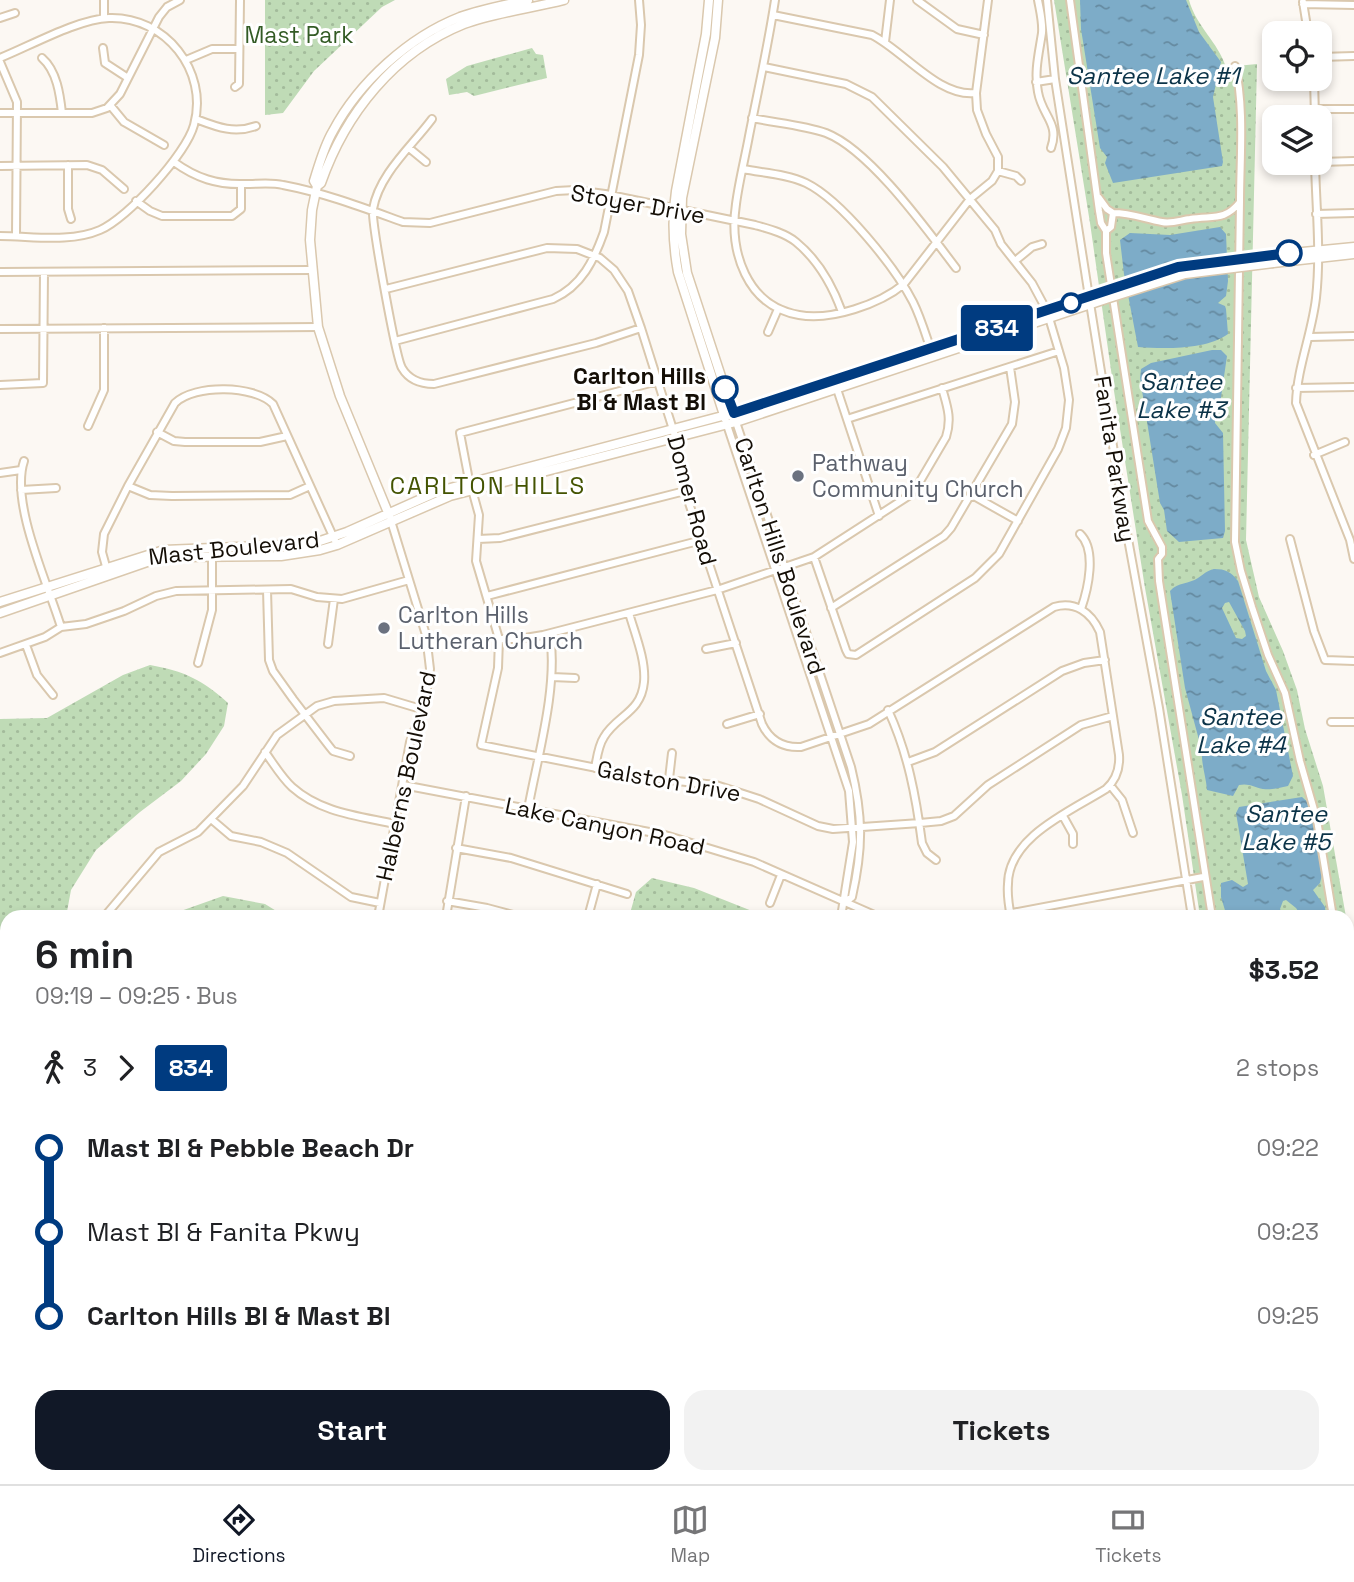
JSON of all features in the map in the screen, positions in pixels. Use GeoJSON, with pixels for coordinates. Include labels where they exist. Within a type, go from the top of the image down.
{"type":"FeatureCollection","features":[{"type":"Feature","properties":{"kind":"main road"},"geometry":{"type":"LineString","coordinates":[[316,189],[314,181],[332,131],[351,103],[389,60],[419,38],[451,21],[471,13],[528,0]]}},
{"type":"Feature","properties":{"kind":"main road"},"geometry":{"type":"LineString","coordinates":[[316,189],[347,125],[391,71],[409,56],[442,34],[468,23],[564,0]]}},
{"type":"Feature","properties":{"kind":"main road","name":"Carlton Hills Boulevard"},"geometry":{"type":"LineString","coordinates":[[709,0],[674,247],[678,272],[730,419]]}},
{"type":"Feature","properties":{"kind":"main road","name":"Carlton Hills Boulevard"},"geometry":{"type":"LineString","coordinates":[[678,209],[715,38],[718,0]]}},
{"type":"Feature","properties":{"kind":"main road","name":"Halberns Boulevard"},"geometry":{"type":"LineString","coordinates":[[316,189],[310,234],[318,327],[340,396],[390,517]]}},
{"type":"Feature","properties":{"kind":"main road","name":"Mast Boulevard"},"geometry":{"type":"LineString","coordinates":[[0,613],[50,591],[164,550],[212,552],[335,541],[390,517],[439,491],[471,486],[730,419],[1105,295],[1185,274],[1354,247]]}},
{"type":"Feature","properties":{"kind":"main road","name":"Mast Boulevard"},"geometry":{"type":"LineString","coordinates":[[1317,254],[1354,254]]}},
{"type":"Feature","properties":{"kind":"main road","name":"Mast Boulevard"},"geometry":{"type":"LineString","coordinates":[[0,602],[50,591]]}},
{"type":"Feature","properties":{"kind":"street"},"geometry":{"type":"LineString","coordinates":[[104,0],[104,18]]}},
{"type":"Feature","properties":{"kind":"street"},"geometry":{"type":"LineString","coordinates":[[0,113],[96,112],[110,105],[117,98],[152,28],[164,10],[180,0]]}},
{"type":"Feature","properties":{"kind":"street"},"geometry":{"type":"LineString","coordinates":[[235,87],[239,84],[240,0]]}},
{"type":"Feature","properties":{"kind":"street"},"geometry":{"type":"LineString","coordinates":[[395,341],[558,297],[581,280],[604,232],[639,55],[639,0]]}},
{"type":"Feature","properties":{"kind":"street"},"geometry":{"type":"LineString","coordinates":[[775,0],[734,221],[738,259],[746,277],[762,298],[778,309],[809,317],[827,316],[880,299],[904,284],[970,200],[992,181],[998,171],[998,157],[977,110],[976,93],[988,0]]}},
{"type":"Feature","properties":{"kind":"street"},"geometry":{"type":"LineString","coordinates":[[885,42],[890,0]]}},
{"type":"Feature","properties":{"kind":"street"},"geometry":{"type":"LineString","coordinates":[[916,0],[957,29],[984,35]]}},
{"type":"Feature","properties":{"kind":"street"},"geometry":{"type":"LineString","coordinates":[[1038,0],[1042,27],[1035,72],[1038,96],[1054,129],[1051,148]]}},
{"type":"Feature","properties":{"kind":"street","name":"Fanita Parkway"},"geometry":{"type":"LineString","coordinates":[[1047,0],[1055,79],[1090,301],[1191,910]]}},
{"type":"Feature","properties":{"kind":"street"},"geometry":{"type":"LineString","coordinates":[[1070,0],[1101,223],[1105,228],[1148,521],[1162,547],[1162,554],[1158,559],[1159,581],[1211,910]]}},
{"type":"Feature","properties":{"kind":"street"},"geometry":{"type":"LineString","coordinates":[[1306,21],[1303,2],[1354,5]]}},
{"type":"Feature","properties":{"kind":"street"},"geometry":{"type":"LineString","coordinates":[[0,18],[16,13]]}},
{"type":"Feature","properties":{"kind":"street"},"geometry":{"type":"LineString","coordinates":[[773,15],[866,33],[885,42],[946,88],[966,95],[976,93]]}},
{"type":"Feature","properties":{"kind":"street"},"geometry":{"type":"LineString","coordinates":[[0,236],[16,236],[72,236],[93,233],[120,218],[174,162],[188,141],[196,118],[195,87],[186,60],[174,44],[152,28],[131,20],[104,18],[84,22],[0,60],[17,102],[16,236]]}},
{"type":"Feature","properties":{"kind":"street"},"geometry":{"type":"LineString","coordinates":[[103,48],[105,63],[128,78]]}},
{"type":"Feature","properties":{"kind":"street"},"geometry":{"type":"LineString","coordinates":[[186,60],[212,49],[239,49]]}},
{"type":"Feature","properties":{"kind":"street"},"geometry":{"type":"LineString","coordinates":[[1332,57],[1354,56]]}},
{"type":"Feature","properties":{"kind":"street"},"geometry":{"type":"LineString","coordinates":[[42,58],[48,62],[59,89],[62,114]]}},
{"type":"Feature","properties":{"kind":"street"},"geometry":{"type":"LineString","coordinates":[[1235,66],[1239,91],[1240,202],[1235,542],[1252,607],[1268,655],[1285,693],[1317,820],[1332,910]]}},
{"type":"Feature","properties":{"kind":"street"},"geometry":{"type":"LineString","coordinates":[[764,67],[846,83],[867,93],[915,137],[970,200],[1032,283],[1049,315],[1069,400],[1066,428],[1058,449],[999,554],[983,571],[856,654],[848,654],[846,650],[814,557]]}},
{"type":"Feature","properties":{"kind":"street"},"geometry":{"type":"LineString","coordinates":[[1036,82],[1055,79]]}},
{"type":"Feature","properties":{"kind":"street"},"geometry":{"type":"LineString","coordinates":[[110,105],[124,122],[164,145]]}},
{"type":"Feature","properties":{"kind":"street"},"geometry":{"type":"LineString","coordinates":[[1332,111],[1354,109]]}},
{"type":"Feature","properties":{"kind":"street"},"geometry":{"type":"LineString","coordinates":[[196,118],[234,131],[257,126]]}},
{"type":"Feature","properties":{"kind":"street"},"geometry":{"type":"LineString","coordinates":[[752,118],[824,132],[845,144],[890,186],[956,268]]}},
{"type":"Feature","properties":{"kind":"street"},"geometry":{"type":"LineString","coordinates":[[432,119],[390,171],[373,210],[395,341],[404,371],[419,382],[434,384],[596,343],[640,328]]}},
{"type":"Feature","properties":{"kind":"street"},"geometry":{"type":"LineString","coordinates":[[409,148],[426,162]]}},
{"type":"Feature","properties":{"kind":"street"},"geometry":{"type":"LineString","coordinates":[[1332,162],[1354,161]]}},
{"type":"Feature","properties":{"kind":"street","name":"Stoyer Drive"},"geometry":{"type":"LineString","coordinates":[[174,162],[205,180],[316,189],[403,222],[421,224],[556,191],[580,190],[734,221],[768,229],[796,242],[829,282],[842,312]]}},
{"type":"Feature","properties":{"kind":"street"},"geometry":{"type":"LineString","coordinates":[[68,165],[68,209],[71,219]]}},
{"type":"Feature","properties":{"kind":"street"},"geometry":{"type":"LineString","coordinates":[[0,166],[94,166],[124,189]]}},
{"type":"Feature","properties":{"kind":"street"},"geometry":{"type":"LineString","coordinates":[[743,169],[793,179],[821,192],[873,245],[904,284],[915,305],[932,354]]}},
{"type":"Feature","properties":{"kind":"street"},"geometry":{"type":"LineString","coordinates":[[998,171],[1016,176],[1021,181]]}},
{"type":"Feature","properties":{"kind":"street"},"geometry":{"type":"LineString","coordinates":[[1317,175],[1317,295],[1310,337],[1296,388],[1298,412],[1352,540],[1354,559]]}},
{"type":"Feature","properties":{"kind":"street"},"geometry":{"type":"LineString","coordinates":[[136,201],[158,215],[232,216],[241,209],[241,184]]}},
{"type":"Feature","properties":{"kind":"street"},"geometry":{"type":"LineString","coordinates":[[1097,196],[1113,213],[1132,214],[1164,222],[1219,217],[1232,211],[1240,202]]}},
{"type":"Feature","properties":{"kind":"street"},"geometry":{"type":"LineString","coordinates":[[1105,228],[1111,227],[1113,213]]}},
{"type":"Feature","properties":{"kind":"street"},"geometry":{"type":"LineString","coordinates":[[1316,214],[1354,213]]}},
{"type":"Feature","properties":{"kind":"street"},"geometry":{"type":"LineString","coordinates":[[1015,261],[1032,247],[1042,244]]}},
{"type":"Feature","properties":{"kind":"street"},"geometry":{"type":"LineString","coordinates":[[386,289],[547,248],[572,248],[595,255]]}},
{"type":"Feature","properties":{"kind":"street","name":"Domer Road"},"geometry":{"type":"LineString","coordinates":[[595,255],[608,264],[623,281],[675,434],[685,491],[769,735],[787,746],[801,747],[869,724],[1049,608],[1067,605],[1081,609]]}},
{"type":"Feature","properties":{"kind":"street"},"geometry":{"type":"LineString","coordinates":[[0,272],[312,270]]}},
{"type":"Feature","properties":{"kind":"street"},"geometry":{"type":"LineString","coordinates":[[0,385],[43,383],[44,272]]}},
{"type":"Feature","properties":{"kind":"street"},"geometry":{"type":"LineString","coordinates":[[768,332],[778,309]]}},
{"type":"Feature","properties":{"kind":"street"},"geometry":{"type":"LineString","coordinates":[[0,329],[318,327]]}},
{"type":"Feature","properties":{"kind":"street"},"geometry":{"type":"LineString","coordinates":[[88,426],[104,390],[104,328]]}},
{"type":"Feature","properties":{"kind":"street"},"geometry":{"type":"LineString","coordinates":[[1310,337],[1354,336]]}},
{"type":"Feature","properties":{"kind":"street"},"geometry":{"type":"LineString","coordinates":[[846,419],[1059,351]]}},
{"type":"Feature","properties":{"kind":"street"},"geometry":{"type":"LineString","coordinates":[[831,608],[944,536],[951,528],[1012,424],[1015,402],[1010,367]]}},
{"type":"Feature","properties":{"kind":"street"},"geometry":{"type":"LineString","coordinates":[[658,381],[460,433],[479,515],[476,561],[499,639],[550,634],[717,590],[814,557],[902,501],[916,488],[946,437],[950,419],[942,388]]}},
{"type":"Feature","properties":{"kind":"street"},"geometry":{"type":"LineString","coordinates":[[836,385],[879,516]]}},
{"type":"Feature","properties":{"kind":"street"},"geometry":{"type":"LineString","coordinates":[[1296,388],[1354,387]]}},
{"type":"Feature","properties":{"kind":"street"},"geometry":{"type":"LineString","coordinates":[[107,571],[102,552],[104,534],[175,403],[182,396],[197,391],[252,392],[267,398],[275,407],[335,541]]}},
{"type":"Feature","properties":{"kind":"street","name":"Carlton Hills Boulevard"},"geometry":{"type":"LineString","coordinates":[[730,419],[851,768],[862,827],[852,897],[844,903]]}},
{"type":"Feature","properties":{"kind":"street"},"geometry":{"type":"LineString","coordinates":[[157,432],[174,441],[184,442],[260,442],[287,436]]}},
{"type":"Feature","properties":{"kind":"street"},"geometry":{"type":"LineString","coordinates":[[1314,455],[1345,442]]}},
{"type":"Feature","properties":{"kind":"street"},"geometry":{"type":"LineString","coordinates":[[24,461],[21,470],[25,521],[61,627]]}},
{"type":"Feature","properties":{"kind":"street"},"geometry":{"type":"LineString","coordinates":[[0,473],[21,470]]}},
{"type":"Feature","properties":{"kind":"street"},"geometry":{"type":"LineString","coordinates":[[128,486],[147,495],[172,496],[290,495],[310,486]]}},
{"type":"Feature","properties":{"kind":"street"},"geometry":{"type":"LineString","coordinates":[[22,490],[56,488]]}},
{"type":"Feature","properties":{"kind":"street"},"geometry":{"type":"LineString","coordinates":[[478,538],[500,538],[685,491]]}},
{"type":"Feature","properties":{"kind":"street"},"geometry":{"type":"LineString","coordinates":[[972,495],[1018,521]]}},
{"type":"Feature","properties":{"kind":"street","name":"Halberns Boulevard"},"geometry":{"type":"LineString","coordinates":[[379,910],[410,743],[428,685],[429,653],[390,517]]}},
{"type":"Feature","properties":{"kind":"street"},"geometry":{"type":"LineString","coordinates":[[1010,910],[1007,884],[1016,856],[1029,839],[1110,785],[1120,760],[1098,628],[1091,617],[1081,609],[1090,577],[1085,539],[1080,534]]}},
{"type":"Feature","properties":{"kind":"street"},"geometry":{"type":"LineString","coordinates":[[1290,539],[1314,631],[1325,660],[1354,661]]}},
{"type":"Feature","properties":{"kind":"street"},"geometry":{"type":"LineString","coordinates":[[487,596],[702,540]]}},
{"type":"Feature","properties":{"kind":"street"},"geometry":{"type":"LineString","coordinates":[[198,663],[212,610],[212,552]]}},
{"type":"Feature","properties":{"kind":"street","name":"Carlton Hills Boulevard"},"geometry":{"type":"LineString","coordinates":[[780,569],[849,791],[852,851],[842,910]]}},
{"type":"Feature","properties":{"kind":"street"},"geometry":{"type":"LineString","coordinates":[[0,653],[26,645],[61,627],[88,623],[167,593],[291,589],[334,599],[356,596],[409,580]]}},
{"type":"Feature","properties":{"kind":"street"},"geometry":{"type":"LineString","coordinates":[[267,590],[269,660],[273,671],[333,751],[349,756]]}},
{"type":"Feature","properties":{"kind":"street"},"geometry":{"type":"LineString","coordinates":[[328,644],[334,599]]}},
{"type":"Feature","properties":{"kind":"street"},"geometry":{"type":"LineString","coordinates":[[595,768],[602,739],[632,711],[644,686],[644,669],[629,613]]}},
{"type":"Feature","properties":{"kind":"street"},"geometry":{"type":"LineString","coordinates":[[528,809],[552,677],[550,634]]}},
{"type":"Feature","properties":{"kind":"street","name":"Galston Drive"},"geometry":{"type":"LineString","coordinates":[[499,639],[498,668],[481,745],[647,778],[695,781],[736,790],[823,827],[852,828],[942,821],[954,816],[988,785],[1082,725],[1113,716]]}},
{"type":"Feature","properties":{"kind":"street"},"geometry":{"type":"LineString","coordinates":[[706,649],[736,643]]}},
{"type":"Feature","properties":{"kind":"street"},"geometry":{"type":"LineString","coordinates":[[26,645],[37,675],[53,695]]}},
{"type":"Feature","properties":{"kind":"street"},"geometry":{"type":"LineString","coordinates":[[908,762],[935,752],[1062,671],[1084,663],[1105,660]]}},
{"type":"Feature","properties":{"kind":"street"},"geometry":{"type":"LineString","coordinates":[[552,677],[575,678]]}},
{"type":"Feature","properties":{"kind":"street"},"geometry":{"type":"LineString","coordinates":[[110,910],[159,852],[198,832],[211,819],[243,786],[277,736],[305,714],[325,702],[378,698],[388,698],[421,709]]}},
{"type":"Feature","properties":{"kind":"street"},"geometry":{"type":"LineString","coordinates":[[888,710],[908,762],[922,843],[927,853],[936,860]]}},
{"type":"Feature","properties":{"kind":"street"},"geometry":{"type":"LineString","coordinates":[[727,724],[760,714]]}},
{"type":"Feature","properties":{"kind":"street"},"geometry":{"type":"LineString","coordinates":[[1331,722],[1354,722]]}},
{"type":"Feature","properties":{"kind":"street"},"geometry":{"type":"LineString","coordinates":[[265,752],[291,787],[315,804],[329,810],[395,824]]}},
{"type":"Feature","properties":{"kind":"street"},"geometry":{"type":"LineString","coordinates":[[669,779],[672,753]]}},
{"type":"Feature","properties":{"kind":"street","name":"Lake Canyon Road"},"geometry":{"type":"LineString","coordinates":[[403,785],[665,835],[754,862],[862,910]]}},
{"type":"Feature","properties":{"kind":"street"},"geometry":{"type":"LineString","coordinates":[[1110,785],[1122,800],[1133,833]]}},
{"type":"Feature","properties":{"kind":"street"},"geometry":{"type":"LineString","coordinates":[[446,910],[466,796]]}},
{"type":"Feature","properties":{"kind":"street"},"geometry":{"type":"LineString","coordinates":[[1063,816],[1073,834],[1073,844]]}},
{"type":"Feature","properties":{"kind":"street"},"geometry":{"type":"LineString","coordinates":[[211,819],[231,836],[261,842],[287,853],[351,897],[380,903]]}},
{"type":"Feature","properties":{"kind":"street"},"geometry":{"type":"LineString","coordinates":[[456,848],[511,859],[627,894]]}},
{"type":"Feature","properties":{"kind":"street"},"geometry":{"type":"LineString","coordinates":[[770,903],[781,875]]}},
{"type":"Feature","properties":{"kind":"street"},"geometry":{"type":"LineString","coordinates":[[1036,910],[1203,877]]}},
{"type":"Feature","properties":{"kind":"street"},"geometry":{"type":"LineString","coordinates":[[590,910],[597,884]]}},
{"type":"Feature","properties":{"kind":"street"},"geometry":{"type":"LineString","coordinates":[[447,901],[495,910]]}},
{"type":"Feature","properties":{"kind":"green space","name":"Mast Park"},"geometry":{"type":"Polygon","coordinates":[[[265,0],[395,0],[382,7],[314,71],[283,113],[265,115],[265,0]]]}},
{"type":"Feature","properties":{"kind":"green space"},"geometry":{"type":"Polygon","coordinates":[[[1054,0],[1189,0],[1226,67],[1257,64],[1246,540],[1259,597],[1297,690],[1305,729],[1323,786],[1345,910],[1199,910],[1182,795],[1145,588],[1054,0]]]}},
{"type":"Feature","properties":{"kind":"green space"},"geometry":{"type":"Polygon","coordinates":[[[532,48],[536,54],[543,55],[547,78],[474,96],[467,92],[449,95],[446,79],[467,66],[532,48]]]}},
{"type":"Feature","properties":{"kind":"green space"},"geometry":{"type":"Polygon","coordinates":[[[150,665],[173,670],[201,682],[228,703],[224,726],[206,754],[181,781],[96,850],[71,890],[67,910],[0,910],[0,719],[47,718],[123,675],[150,665]]]}},
{"type":"Feature","properties":{"kind":"green space"},"geometry":{"type":"Polygon","coordinates":[[[652,878],[694,888],[749,910],[631,910],[636,892],[652,878]]]}},
{"type":"Feature","properties":{"kind":"green space"},"geometry":{"type":"Polygon","coordinates":[[[223,896],[265,904],[275,910],[184,910],[223,896]]]}},
{"type":"Feature","properties":{"kind":"water","name":"Santee Lake #1"},"geometry":{"type":"Polygon","coordinates":[[[1080,0],[1186,0],[1199,32],[1221,62],[1213,97],[1222,166],[1113,183],[1105,163],[1107,157],[1100,148],[1081,29],[1080,0]]]}},
{"type":"Feature","properties":{"kind":"water"},"geometry":{"type":"Polygon","coordinates":[[[1220,227],[1226,234],[1228,281],[1226,296],[1218,303],[1226,309],[1228,334],[1197,346],[1138,347],[1120,240],[1130,233],[1170,235],[1220,227]]]}},
{"type":"Feature","properties":{"kind":"water","name":"Santee Lake #3"},"geometry":{"type":"Polygon","coordinates":[[[1221,350],[1227,356],[1219,411],[1215,415],[1215,423],[1223,433],[1225,531],[1223,538],[1179,542],[1167,531],[1164,510],[1160,503],[1140,378],[1141,369],[1151,363],[1221,350]]]}},
{"type":"Feature","properties":{"kind":"water","name":"Santee Lake #4"},"geometry":{"type":"Polygon","coordinates":[[[1214,569],[1225,570],[1238,581],[1266,671],[1276,690],[1293,776],[1288,786],[1263,789],[1239,785],[1233,796],[1207,790],[1202,751],[1185,688],[1170,591],[1214,569]],[[1229,602],[1225,603],[1222,608],[1236,638],[1242,639],[1246,636],[1229,602]]]}},
{"type":"Feature","properties":{"kind":"water","name":"Santee Lake #5"},"geometry":{"type":"Polygon","coordinates":[[[1302,797],[1311,805],[1322,875],[1320,883],[1313,890],[1325,910],[1297,910],[1286,900],[1283,901],[1280,910],[1225,910],[1221,883],[1232,880],[1243,887],[1248,884],[1236,813],[1239,807],[1302,797]]]}},
{"type":"Feature","properties":{"kind":"bus line","name":"834"},"geometry":{"type":"LineString","coordinates":[[725,389],[734,413],[1178,267],[1289,253]]}},
{"type":"Feature","properties":{"kind":"place","name":"Carlton Hills Bl & Mast Bl"},"geometry":{"type":"Point","coordinates":[725,389]}},
{"type":"Feature","properties":{"kind":"place","name":"Pathway Community Church"},"geometry":{"type":"Point","coordinates":[798,476]}},
{"type":"Feature","properties":{"kind":"place","name":"Carlton Hills Lutheran Church"},"geometry":{"type":"Point","coordinates":[384,628]}},
{"type":"Feature","properties":{"kind":"district","name":"CARLTON HILLS"},"geometry":{"type":"Point","coordinates":[488,486]}}]}
